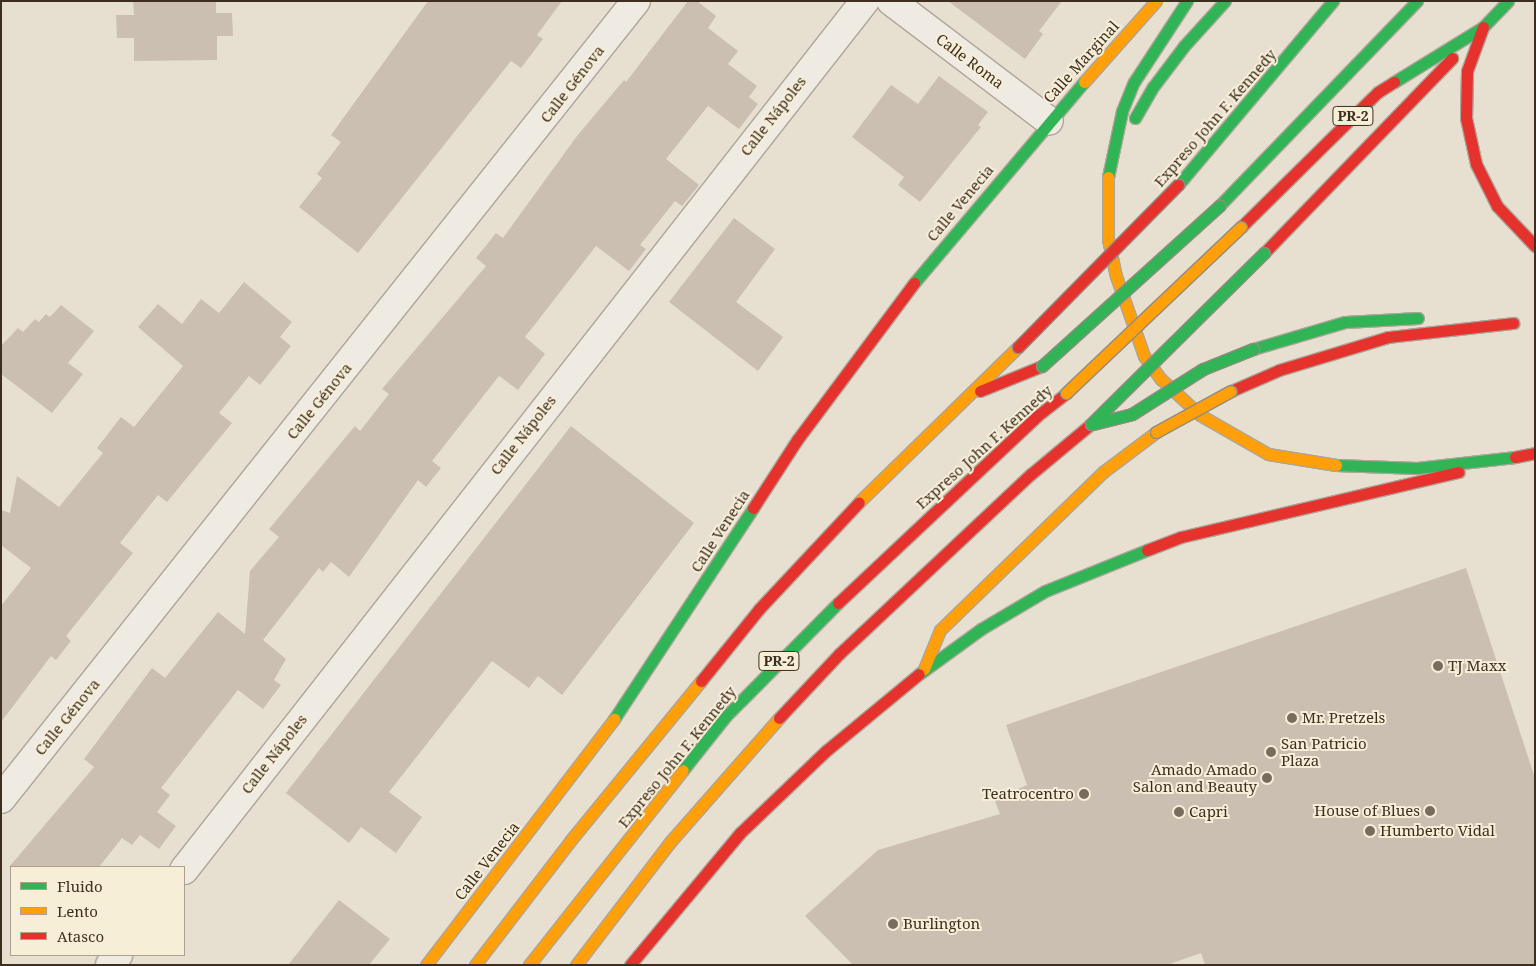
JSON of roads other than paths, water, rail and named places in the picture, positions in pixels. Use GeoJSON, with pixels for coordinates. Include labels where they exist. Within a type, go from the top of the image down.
{"type":"FeatureCollection","features":[{"type":"Feature","properties":{"kind":"main road","name":"Calle Marginal"},"geometry":{"type":"LineString","coordinates":[[1048,121],[1156,1]]}},
{"type":"Feature","properties":{"kind":"main road"},"geometry":{"type":"LineString","coordinates":[[1187,1],[1134,82],[1122,111],[1108,176],[1108,239],[1131,324],[1144,356],[1161,379],[1200,415],[1227,433],[1268,454],[1296,461],[1352,467],[1417,468],[1516,457]]}},
{"type":"Feature","properties":{"kind":"main road"},"geometry":{"type":"LineString","coordinates":[[1108,176],[1153,87],[1184,46],[1225,1]]}},
{"type":"Feature","properties":{"kind":"main road","name":"Expreso John F. Kennedy"},"geometry":{"type":"LineString","coordinates":[[475,965],[576,834],[759,609],[839,520],[1018,347],[1178,186],[1333,1]]}},
{"type":"Feature","properties":{"kind":"main road"},"geometry":{"type":"LineString","coordinates":[[967,396],[1042,366],[1220,206],[1417,1]]}},
{"type":"Feature","properties":{"kind":"main road","name":"Expreso John F. Kennedy"},"geometry":{"type":"LineString","coordinates":[[529,965],[725,718],[869,572],[1066,393],[1241,227],[1378,92],[1483,27],[1508,1]]}},
{"type":"Feature","properties":{"kind":"main road"},"geometry":{"type":"LineString","coordinates":[[1483,27],[1467,71],[1466,118],[1476,164],[1497,206],[1535,246]]}},
{"type":"Feature","properties":{"kind":"main road"},"geometry":{"type":"LineString","coordinates":[[576,965],[670,842],[738,763],[839,654],[1030,474],[1091,424],[1264,253],[1354,157],[1483,27]]}},
{"type":"Feature","properties":{"kind":"main road","name":"Calle Venecia"},"geometry":{"type":"LineString","coordinates":[[426,965],[609,727],[797,440],[886,318],[1048,121]]}},
{"type":"Feature","properties":{"kind":"main road"},"geometry":{"type":"LineString","coordinates":[[1091,424],[1132,414],[1203,369],[1253,348],[1344,322],[1398,317],[1528,324]]}},
{"type":"Feature","properties":{"kind":"main road"},"geometry":{"type":"LineString","coordinates":[[924,669],[940,630],[979,590],[1103,472],[1156,432],[1231,391],[1279,370],[1388,337],[1513,323]]}},
{"type":"Feature","properties":{"kind":"main road"},"geometry":{"type":"LineString","coordinates":[[630,965],[740,833],[827,750],[924,669],[981,629],[1045,591],[1181,538],[1377,493],[1535,453]]}},
{"type":"Feature","properties":{"kind":"street","name":"Calle Génova"},"geometry":{"type":"LineString","coordinates":[[1,799],[636,1]]}},
{"type":"Feature","properties":{"kind":"street","name":"Calle Nápoles"},"geometry":{"type":"LineString","coordinates":[[185,869],[865,1]]}},
{"type":"Feature","properties":{"kind":"street","name":"Calle Roma"},"geometry":{"type":"LineString","coordinates":[[891,1],[1048,121]]}},
{"type":"Feature","properties":{"kind":"place","name":"TJ Maxx"},"geometry":{"type":"Point","coordinates":[1438,666]}},
{"type":"Feature","properties":{"kind":"place","name":"Mr. Pretzels"},"geometry":{"type":"Point","coordinates":[1292,718]}},
{"type":"Feature","properties":{"kind":"place","name":"San Patricio Plaza"},"geometry":{"type":"Point","coordinates":[1271,752]}},
{"type":"Feature","properties":{"kind":"place","name":"Amado Amado Salon and Beauty"},"geometry":{"type":"Point","coordinates":[1267,778]}},
{"type":"Feature","properties":{"kind":"place","name":"Teatrocentro"},"geometry":{"type":"Point","coordinates":[1084,794]}},
{"type":"Feature","properties":{"kind":"place","name":"House of Blues"},"geometry":{"type":"Point","coordinates":[1430,811]}},
{"type":"Feature","properties":{"kind":"place","name":"Capri"},"geometry":{"type":"Point","coordinates":[1179,812]}},
{"type":"Feature","properties":{"kind":"place","name":"Humberto Vidal"},"geometry":{"type":"Point","coordinates":[1370,831]}},
{"type":"Feature","properties":{"kind":"place","name":"Burlington"},"geometry":{"type":"Point","coordinates":[893,924]}}]}
